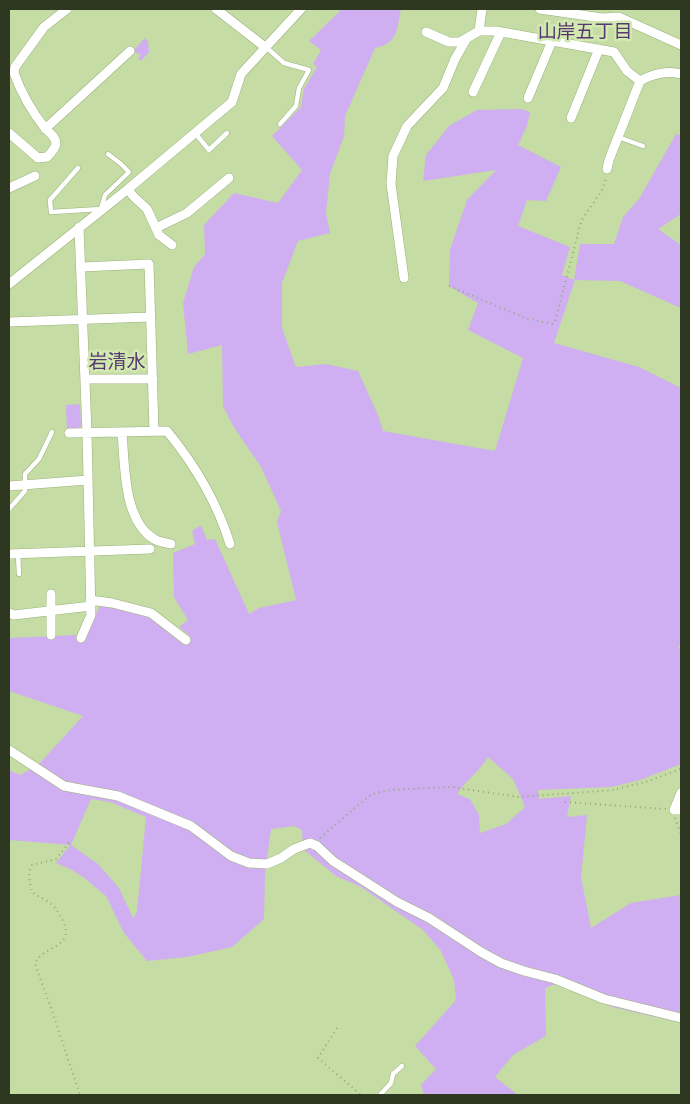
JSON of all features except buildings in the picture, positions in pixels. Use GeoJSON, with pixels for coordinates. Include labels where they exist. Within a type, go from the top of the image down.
{"type":"FeatureCollection","features":[{"type":"Feature","properties":{"kind":"street"},"geometry":{"type":"LineString","coordinates":[[9,133],[38,158],[47,157],[53,150],[56,143],[54,136],[33,112],[14,73],[15,67],[44,27],[67,9]]}},
{"type":"Feature","properties":{"kind":"street"},"geometry":{"type":"LineString","coordinates":[[216,9],[266,47]]}},
{"type":"Feature","properties":{"kind":"street"},"geometry":{"type":"LineString","coordinates":[[9,284],[232,102],[241,74],[301,9]]}},
{"type":"Feature","properties":{"kind":"street"},"geometry":{"type":"LineString","coordinates":[[479,31],[482,9]]}},
{"type":"Feature","properties":{"kind":"street"},"geometry":{"type":"LineString","coordinates":[[540,9],[602,18],[619,17],[681,45]]}},
{"type":"Feature","properties":{"kind":"street"},"geometry":{"type":"LineString","coordinates":[[426,32],[449,42],[460,42],[479,31],[501,32],[614,52],[627,71],[640,81]]}},
{"type":"Feature","properties":{"kind":"street"},"geometry":{"type":"LineString","coordinates":[[473,92],[501,32]]}},
{"type":"Feature","properties":{"kind":"street"},"geometry":{"type":"LineString","coordinates":[[404,278],[391,184],[392,156],[407,126],[443,88],[455,58],[467,38]]}},
{"type":"Feature","properties":{"kind":"street"},"geometry":{"type":"LineString","coordinates":[[528,98],[552,41]]}},
{"type":"Feature","properties":{"kind":"street"},"geometry":{"type":"LineString","coordinates":[[571,118],[599,49]]}},
{"type":"Feature","properties":{"kind":"street"},"geometry":{"type":"LineString","coordinates":[[46,129],[130,51]]}},
{"type":"Feature","properties":{"kind":"street"},"geometry":{"type":"LineString","coordinates":[[607,169],[640,81],[663,73],[675,72],[681,74]]}},
{"type":"Feature","properties":{"kind":"street"},"geometry":{"type":"LineString","coordinates":[[9,188],[35,176]]}},
{"type":"Feature","properties":{"kind":"street"},"geometry":{"type":"LineString","coordinates":[[156,228],[186,213],[229,178]]}},
{"type":"Feature","properties":{"kind":"street"},"geometry":{"type":"LineString","coordinates":[[128,188],[133,196],[147,208],[159,235],[172,245]]}},
{"type":"Feature","properties":{"kind":"street"},"geometry":{"type":"LineString","coordinates":[[79,227],[88,433],[91,614],[81,638]]}},
{"type":"Feature","properties":{"kind":"street"},"geometry":{"type":"LineString","coordinates":[[82,267],[149,264],[154,431]]}},
{"type":"Feature","properties":{"kind":"street"},"geometry":{"type":"LineString","coordinates":[[9,322],[150,317]]}},
{"type":"Feature","properties":{"kind":"street"},"geometry":{"type":"LineString","coordinates":[[86,379],[153,379]]}},
{"type":"Feature","properties":{"kind":"street"},"geometry":{"type":"LineString","coordinates":[[70,433],[167,431],[186,454],[202,479],[217,508],[230,544]]}},
{"type":"Feature","properties":{"kind":"street"},"geometry":{"type":"LineString","coordinates":[[122,433],[127,494],[138,522],[156,540],[171,544]]}},
{"type":"Feature","properties":{"kind":"street"},"geometry":{"type":"LineString","coordinates":[[9,486],[88,480]]}},
{"type":"Feature","properties":{"kind":"street"},"geometry":{"type":"LineString","coordinates":[[13,554],[150,549]]}},
{"type":"Feature","properties":{"kind":"street"},"geometry":{"type":"LineString","coordinates":[[51,594],[51,635]]}},
{"type":"Feature","properties":{"kind":"street"},"geometry":{"type":"LineString","coordinates":[[9,612],[14,615],[52,611],[90,603],[112,603],[151,613],[186,640]]}},
{"type":"Feature","properties":{"kind":"street"},"geometry":{"type":"LineString","coordinates":[[9,750],[64,786],[118,796],[168,815],[191,826],[231,856],[249,863],[268,864],[294,849],[310,843],[313,844],[333,861],[397,902],[429,918],[501,963],[556,979],[604,999],[681,1018]]}},
{"type":"Feature","properties":{"kind":"street"},"geometry":{"type":"LineString","coordinates":[[678,810],[681,792]]}},
{"type":"Feature","properties":{"kind":"lane"},"geometry":{"type":"LineString","coordinates":[[266,47],[284,63],[309,70],[299,88],[296,106],[280,124]]}},
{"type":"Feature","properties":{"kind":"lane"},"geometry":{"type":"LineString","coordinates":[[195,133],[209,150],[226,134]]}},
{"type":"Feature","properties":{"kind":"lane"},"geometry":{"type":"LineString","coordinates":[[618,137],[642,146]]}},
{"type":"Feature","properties":{"kind":"lane"},"geometry":{"type":"LineString","coordinates":[[78,168],[50,200],[51,212],[101,210],[104,195],[129,172],[108,154]]}},
{"type":"Feature","properties":{"kind":"lane"},"geometry":{"type":"LineString","coordinates":[[9,509],[25,491],[25,474],[39,459],[52,432]]}},
{"type":"Feature","properties":{"kind":"lane"},"geometry":{"type":"LineString","coordinates":[[13,554],[19,574]]}},
{"type":"Feature","properties":{"kind":"lane"},"geometry":{"type":"LineString","coordinates":[[380,1095],[390,1083],[393,1074],[402,1066]]}},
{"type":"Feature","properties":{"kind":"path"},"geometry":{"type":"LineString","coordinates":[[449,286],[525,318],[552,324],[555,322],[581,222],[602,191],[607,169]]}},
{"type":"Feature","properties":{"kind":"path"},"geometry":{"type":"LineString","coordinates":[[313,844],[372,794],[390,790],[451,786],[519,797],[613,790],[645,782],[681,769]]}},
{"type":"Feature","properties":{"kind":"path"},"geometry":{"type":"LineString","coordinates":[[565,802],[678,810]]}},
{"type":"Feature","properties":{"kind":"path"},"geometry":{"type":"LineString","coordinates":[[678,810],[673,815],[681,834]]}},
{"type":"Feature","properties":{"kind":"path"},"geometry":{"type":"LineString","coordinates":[[69,843],[56,859],[32,865],[30,874],[32,892],[51,904],[64,924],[65,932],[59,945],[39,956],[35,964],[80,1095]]}},
{"type":"Feature","properties":{"kind":"path"},"geometry":{"type":"LineString","coordinates":[[338,1028],[318,1058],[361,1095]]}},
{"type":"Feature","properties":{"kind":"shaded area"},"geometry":{"type":"Polygon","coordinates":[[[342,9],[401,9],[395,34],[388,43],[375,48],[345,116],[344,136],[330,174],[326,213],[330,233],[298,241],[282,283],[282,328],[296,367],[326,364],[358,371],[378,415],[383,431],[495,451],[523,358],[468,330],[478,303],[449,286],[450,250],[467,200],[496,170],[423,181],[426,155],[449,126],[477,110],[521,109],[530,112],[527,126],[518,145],[561,167],[546,201],[527,200],[518,226],[570,247],[562,275],[574,280],[580,244],[614,244],[623,217],[639,199],[676,134],[681,135],[681,214],[658,229],[681,245],[681,308],[620,281],[575,280],[554,343],[639,367],[681,388],[681,642],[678,648],[681,649],[681,764],[640,780],[611,787],[538,790],[539,799],[571,796],[567,817],[587,815],[581,877],[591,928],[631,903],[681,895],[681,1023],[612,1007],[556,984],[545,988],[546,1036],[513,1055],[495,1077],[518,1095],[424,1095],[421,1085],[436,1069],[415,1046],[456,1000],[454,980],[441,951],[423,930],[361,887],[336,876],[303,849],[302,830],[294,826],[271,829],[265,873],[264,919],[232,947],[187,957],[147,961],[124,933],[106,896],[83,877],[56,863],[70,845],[9,840],[9,770],[20,775],[38,765],[83,716],[9,691],[9,638],[75,635],[83,641],[100,606],[119,608],[150,618],[184,645],[190,636],[179,627],[188,620],[174,597],[173,553],[195,544],[192,531],[201,525],[207,540],[215,539],[249,614],[259,608],[296,600],[277,522],[281,511],[261,467],[233,426],[223,406],[222,345],[188,354],[183,303],[194,267],[205,254],[204,225],[234,193],[278,203],[302,170],[272,136],[301,107],[304,89],[317,67],[313,64],[321,50],[309,41],[342,9]],[[488,757],[457,794],[470,799],[479,815],[480,833],[506,824],[525,807],[513,779],[488,757]],[[91,799],[71,845],[98,864],[119,888],[133,918],[137,912],[146,817],[110,802],[91,799]]]}},
{"type":"Feature","properties":{"kind":"shaded area"},"geometry":{"type":"Polygon","coordinates":[[[145,38],[148,41],[149,52],[141,61],[138,58],[141,55],[133,51],[145,38]]]}},
{"type":"Feature","properties":{"kind":"shaded area"},"geometry":{"type":"Polygon","coordinates":[[[80,404],[81,426],[67,430],[66,405],[80,404]]]}},
{"type":"Feature","properties":{"kind":"district","name":"山岸五丁目"},"geometry":{"type":"Point","coordinates":[585,33]}},
{"type":"Feature","properties":{"kind":"district","name":"岩清水"},"geometry":{"type":"Point","coordinates":[117,363]}}]}
